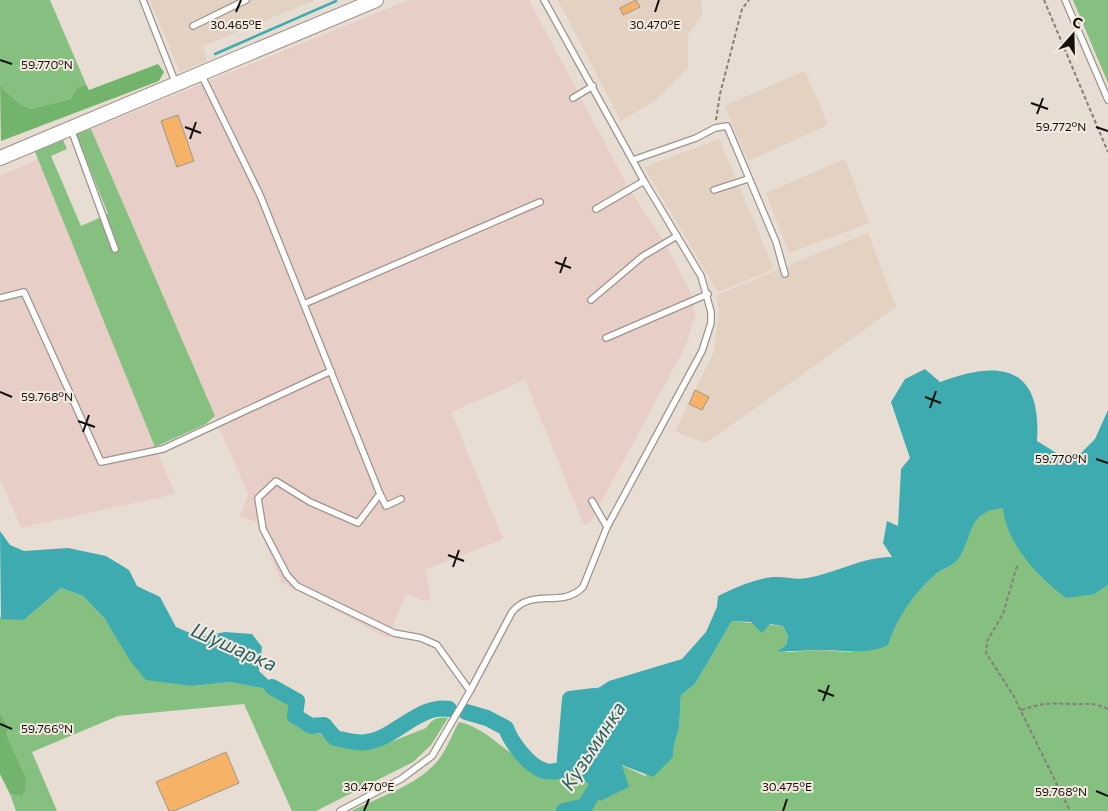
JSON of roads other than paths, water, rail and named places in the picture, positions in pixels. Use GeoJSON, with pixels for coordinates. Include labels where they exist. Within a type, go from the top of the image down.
{"type":"FeatureCollection","features":[{"type":"Feature","properties":{"kind":"street"},"geometry":{"type":"LineString","coordinates":[[1,156],[200,74],[358,4],[376,0]]}},
{"type":"Feature","properties":{"kind":"lane"},"geometry":{"type":"LineString","coordinates":[[143,0],[176,84]]}},
{"type":"Feature","properties":{"kind":"lane"},"geometry":{"type":"LineString","coordinates":[[193,26],[246,0]]}},
{"type":"Feature","properties":{"kind":"lane"},"geometry":{"type":"LineString","coordinates":[[340,811],[401,780],[432,756],[470,691],[512,612],[519,603],[536,598],[564,598],[576,594],[583,588],[607,527],[702,350],[711,323],[708,294],[701,276],[644,181],[544,0]]}},
{"type":"Feature","properties":{"kind":"lane"},"geometry":{"type":"LineString","coordinates":[[1065,0],[1108,100]]}},
{"type":"Feature","properties":{"kind":"lane"},"geometry":{"type":"LineString","coordinates":[[200,74],[260,195],[380,494],[386,506],[401,499]]}},
{"type":"Feature","properties":{"kind":"lane"},"geometry":{"type":"LineString","coordinates":[[573,98],[593,86]]}},
{"type":"Feature","properties":{"kind":"lane"},"geometry":{"type":"LineString","coordinates":[[633,160],[696,138],[715,128],[727,126],[776,242],[785,274]]}},
{"type":"Feature","properties":{"kind":"lane"},"geometry":{"type":"LineString","coordinates":[[71,128],[115,250]]}},
{"type":"Feature","properties":{"kind":"lane"},"geometry":{"type":"LineString","coordinates":[[714,190],[748,179]]}},
{"type":"Feature","properties":{"kind":"lane"},"geometry":{"type":"LineString","coordinates":[[596,210],[644,181]]}},
{"type":"Feature","properties":{"kind":"lane"},"geometry":{"type":"LineString","coordinates":[[304,304],[540,202]]}},
{"type":"Feature","properties":{"kind":"lane"},"geometry":{"type":"LineString","coordinates":[[591,300],[643,256],[677,236]]}},
{"type":"Feature","properties":{"kind":"lane"},"geometry":{"type":"LineString","coordinates":[[0,298],[24,292],[101,462],[163,449],[331,372]]}},
{"type":"Feature","properties":{"kind":"lane"},"geometry":{"type":"LineString","coordinates":[[606,338],[708,294]]}},
{"type":"Feature","properties":{"kind":"lane"},"geometry":{"type":"LineString","coordinates":[[380,494],[358,523],[310,502],[276,481],[258,498],[263,529],[287,575],[297,586],[394,633],[430,641],[444,653],[470,691]]}},
{"type":"Feature","properties":{"kind":"lane"},"geometry":{"type":"LineString","coordinates":[[592,500],[607,527]]}},
{"type":"Feature","properties":{"kind":"water"},"geometry":{"type":"Polygon","coordinates":[[[925,369],[940,382],[982,371],[999,371],[1013,375],[1025,383],[1033,397],[1037,416],[1037,441],[1058,454],[1081,453],[1095,439],[1108,410],[1108,585],[1095,594],[1066,598],[1035,570],[1017,547],[1006,522],[1003,508],[991,510],[977,519],[957,560],[937,573],[914,597],[896,625],[888,645],[862,651],[777,651],[786,645],[788,636],[783,626],[770,624],[762,633],[751,622],[732,621],[695,684],[681,695],[679,728],[673,757],[653,777],[622,765],[629,787],[600,801],[590,785],[567,769],[571,698],[600,687],[609,681],[682,659],[706,632],[717,607],[718,596],[731,590],[769,577],[807,578],[860,562],[892,557],[883,543],[887,521],[898,526],[901,469],[910,458],[891,402],[905,379],[925,369]]]}},
{"type":"Feature","properties":{"kind":"water"},"geometry":{"type":"Polygon","coordinates":[[[0,531],[10,545],[24,551],[68,548],[106,556],[129,570],[137,586],[160,597],[176,627],[199,637],[225,632],[252,634],[262,647],[259,671],[274,685],[292,695],[289,700],[272,690],[230,682],[192,686],[146,680],[131,662],[105,619],[83,596],[61,588],[24,620],[1,619],[0,531]]]}},
{"type":"Feature","properties":{"kind":"waterway"},"geometry":{"type":"LineString","coordinates":[[215,54],[336,1]]}},
{"type":"Feature","properties":{"kind":"waterway","name":"Шушарка"},"geometry":{"type":"LineString","coordinates":[[272,687],[297,701],[295,716],[311,726],[324,725],[335,738],[355,742],[377,740],[417,716],[438,709],[449,709]]}},
{"type":"Feature","properties":{"kind":"waterway","name":"Шушарка"},"geometry":{"type":"LineString","coordinates":[[466,712],[487,718],[506,728],[516,747],[539,769],[547,772],[564,770],[570,699],[594,696]]}},
{"type":"Feature","properties":{"kind":"waterway","name":"Кузьминка"},"geometry":{"type":"LineString","coordinates":[[564,811],[585,806],[605,773]]}}]}
